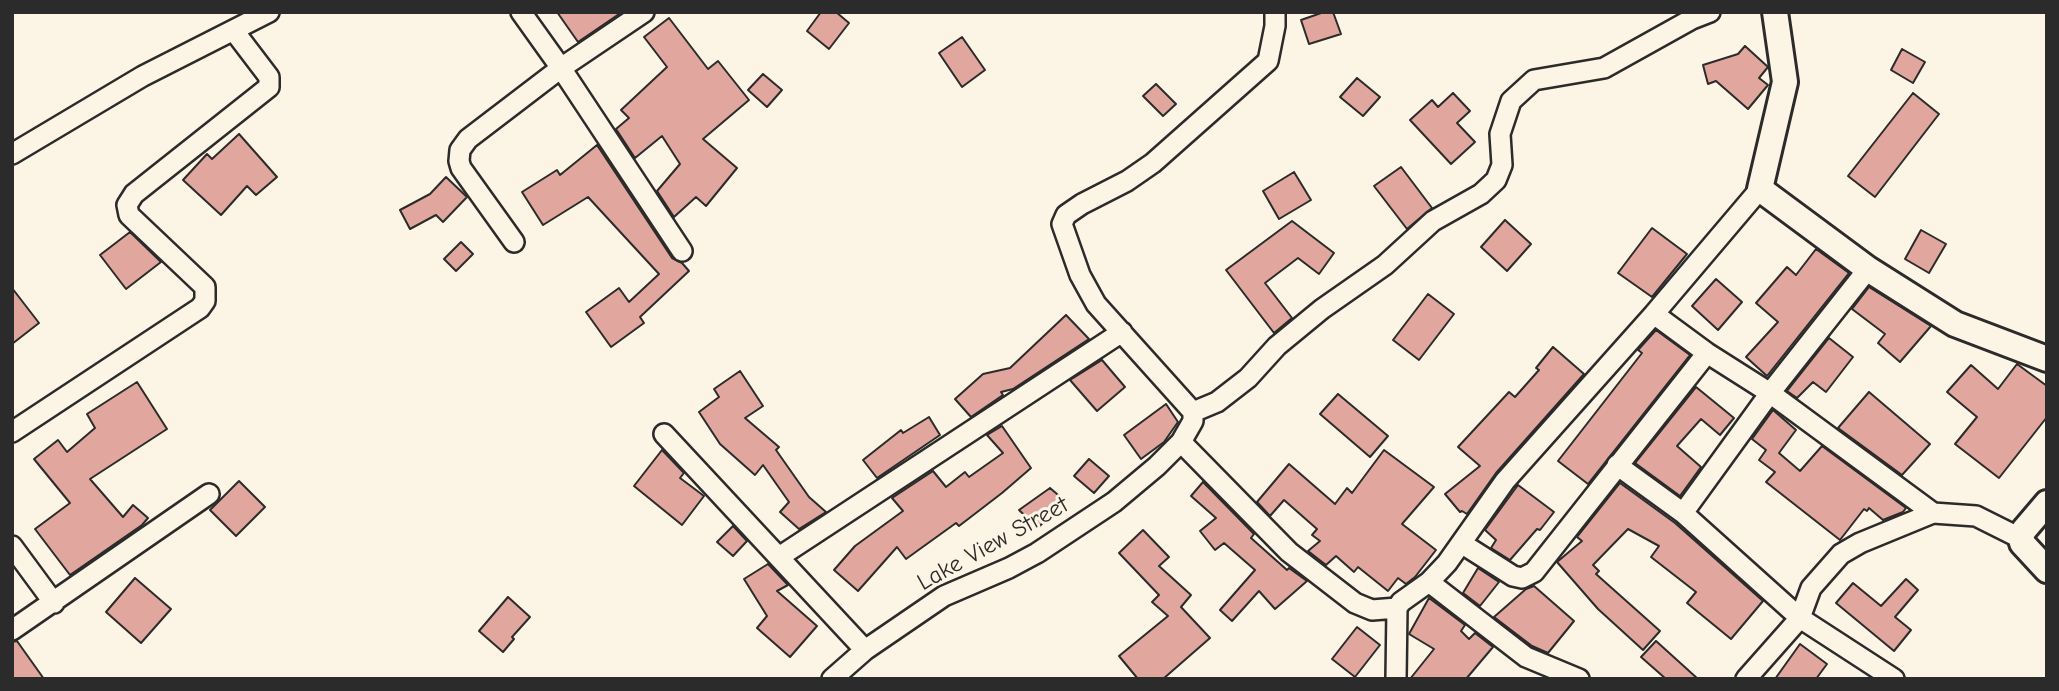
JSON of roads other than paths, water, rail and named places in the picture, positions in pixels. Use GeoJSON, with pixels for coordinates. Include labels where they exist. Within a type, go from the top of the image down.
{"type":"FeatureCollection","features":[{"type":"Feature","properties":{"kind":"street"},"geometry":{"type":"LineString","coordinates":[[12,154],[143,76],[269,12]]}},
{"type":"Feature","properties":{"kind":"street"},"geometry":{"type":"LineString","coordinates":[[521,12],[682,251]]}},
{"type":"Feature","properties":{"kind":"street"},"geometry":{"type":"LineString","coordinates":[[514,242],[461,168],[460,150],[468,139],[561,68],[644,12]]}},
{"type":"Feature","properties":{"kind":"street"},"geometry":{"type":"LineString","coordinates":[[1275,12],[1268,61],[1202,121],[1170,145],[1153,163],[1127,181],[1082,204],[1066,215],[1062,225],[1080,275],[1096,304],[1193,412],[1217,402],[1248,379],[1277,346],[1322,309],[1385,265],[1433,221],[1481,194],[1496,180],[1502,165],[1500,134],[1511,102],[1534,80],[1604,68],[1692,19],[1710,12]]}},
{"type":"Feature","properties":{"kind":"street"},"geometry":{"type":"LineString","coordinates":[[1396,679],[1396,608],[1429,582],[1447,563],[1505,481],[1654,314],[1759,189],[1784,82],[1775,12]]}},
{"type":"Feature","properties":{"kind":"street"},"geometry":{"type":"LineString","coordinates":[[12,432],[200,308],[205,301],[205,287],[129,215],[127,205],[134,194],[269,87],[269,77],[233,31]]}},
{"type":"Feature","properties":{"kind":"street"},"geometry":{"type":"LineString","coordinates":[[1759,189],[1868,269],[1955,324],[2047,359]]}},
{"type":"Feature","properties":{"kind":"street"},"geometry":{"type":"LineString","coordinates":[[1683,513],[1770,393],[1868,269]]}},
{"type":"Feature","properties":{"kind":"street"},"geometry":{"type":"LineString","coordinates":[[1654,314],[1707,353],[1770,393],[1933,513]]}},
{"type":"Feature","properties":{"kind":"street"},"geometry":{"type":"LineString","coordinates":[[779,557],[1122,332]]}},
{"type":"Feature","properties":{"kind":"street"},"geometry":{"type":"LineString","coordinates":[[1461,543],[1513,576],[1522,578],[1534,572],[1707,353]]}},
{"type":"Feature","properties":{"kind":"street","name":"Lake View Street"},"geometry":{"type":"LineString","coordinates":[[832,679],[865,650],[944,596],[1037,553],[1114,502],[1181,442],[1193,421],[1193,412]]}},
{"type":"Feature","properties":{"kind":"street"},"geometry":{"type":"LineString","coordinates":[[664,434],[865,650]]}},
{"type":"Feature","properties":{"kind":"street"},"geometry":{"type":"LineString","coordinates":[[1181,442],[1289,552],[1355,603],[1371,610],[1396,608]]}},
{"type":"Feature","properties":{"kind":"street"},"geometry":{"type":"LineString","coordinates":[[1617,466],[1683,513],[1800,618],[1894,679]]}},
{"type":"Feature","properties":{"kind":"street"},"geometry":{"type":"LineString","coordinates":[[12,630],[209,494]]}},
{"type":"Feature","properties":{"kind":"street"},"geometry":{"type":"LineString","coordinates":[[2021,539],[2024,530],[2047,503]]}},
{"type":"Feature","properties":{"kind":"street"},"geometry":{"type":"LineString","coordinates":[[1746,679],[1800,618],[1811,588],[1841,554],[1860,543],[1933,513],[1976,516],[2021,539],[2047,570]]}},
{"type":"Feature","properties":{"kind":"street"},"geometry":{"type":"LineString","coordinates":[[12,546],[54,603]]}},
{"type":"Feature","properties":{"kind":"street"},"geometry":{"type":"LineString","coordinates":[[1429,582],[1526,657],[1579,679]]}}]}
